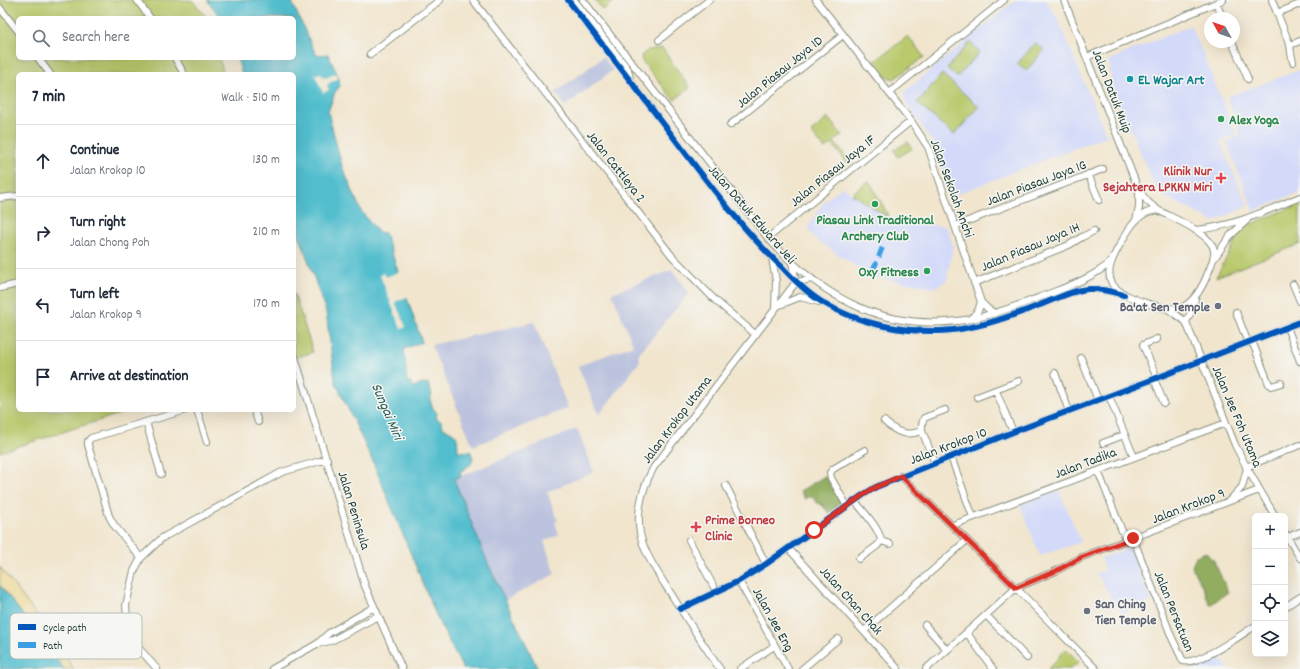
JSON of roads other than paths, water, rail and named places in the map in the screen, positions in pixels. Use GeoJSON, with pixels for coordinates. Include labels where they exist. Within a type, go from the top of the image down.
{"type":"FeatureCollection","features":[{"type":"Feature","properties":{"kind":"street"},"geometry":{"type":"LineString","coordinates":[[137,0],[149,16]]}},
{"type":"Feature","properties":{"kind":"street"},"geometry":{"type":"LineString","coordinates":[[370,54],[440,0]]}},
{"type":"Feature","properties":{"kind":"street","name":"Jalan Cattleya 2"},"geometry":{"type":"LineString","coordinates":[[473,0],[672,256],[716,301],[755,334]]}},
{"type":"Feature","properties":{"kind":"street","name":"Jalan Datuk Edward Jeli"},"geometry":{"type":"LineString","coordinates":[[568,0],[721,198],[772,258],[796,282],[823,302],[852,316],[876,324],[925,331],[947,330],[983,325],[1077,291],[1090,288],[1124,295]]}},
{"type":"Feature","properties":{"kind":"street"},"geometry":{"type":"LineString","coordinates":[[574,0],[628,70],[631,83]]}},
{"type":"Feature","properties":{"kind":"street","name":"Jalan Datuk Edward Jeli"},"geometry":{"type":"LineString","coordinates":[[582,0],[768,238],[812,279],[828,291],[851,304],[877,315],[917,323],[953,322],[972,319],[1025,303],[1090,277],[1110,262]]}},
{"type":"Feature","properties":{"kind":"street"},"geometry":{"type":"LineString","coordinates":[[659,40],[709,0]]}},
{"type":"Feature","properties":{"kind":"street","name":"Jalan Sekolah Anchi"},"geometry":{"type":"LineString","coordinates":[[816,0],[911,121],[928,147],[981,302]]}},
{"type":"Feature","properties":{"kind":"street"},"geometry":{"type":"LineString","coordinates":[[889,93],[1004,0]]}},
{"type":"Feature","properties":{"kind":"street","name":"Jalan Datuk Muip"},"geometry":{"type":"LineString","coordinates":[[1064,0],[1139,191]]}},
{"type":"Feature","properties":{"kind":"street"},"geometry":{"type":"LineString","coordinates":[[1087,58],[1223,0]]}},
{"type":"Feature","properties":{"kind":"street"},"geometry":{"type":"LineString","coordinates":[[1272,0],[1290,45],[1293,62]]}},
{"type":"Feature","properties":{"kind":"street"},"geometry":{"type":"LineString","coordinates":[[1216,3],[1220,12]]}},
{"type":"Feature","properties":{"kind":"street"},"geometry":{"type":"LineString","coordinates":[[1277,13],[1300,4]]}},
{"type":"Feature","properties":{"kind":"street"},"geometry":{"type":"LineString","coordinates":[[0,8],[16,28]]}},
{"type":"Feature","properties":{"kind":"street","name":"Jalan Piasau Jaya 1D"},"geometry":{"type":"LineString","coordinates":[[730,126],[843,35]]}},
{"type":"Feature","properties":{"kind":"street"},"geometry":{"type":"LineString","coordinates":[[1290,45],[1300,41]]}},
{"type":"Feature","properties":{"kind":"street"},"geometry":{"type":"LineString","coordinates":[[1235,48],[1248,79]]}},
{"type":"Feature","properties":{"kind":"street"},"geometry":{"type":"LineString","coordinates":[[40,60],[48,72]]}},
{"type":"Feature","properties":{"kind":"street"},"geometry":{"type":"LineString","coordinates":[[176,60],[183,72]]}},
{"type":"Feature","properties":{"kind":"street","name":"Jalan Piasau Jaya 1F"},"geometry":{"type":"LineString","coordinates":[[768,238],[911,121]]}},
{"type":"Feature","properties":{"kind":"street","name":"Jalan Piasau Jaya 1G"},"geometry":{"type":"LineString","coordinates":[[955,226],[1103,169]]}},
{"type":"Feature","properties":{"kind":"street"},"geometry":{"type":"LineString","coordinates":[[1088,174],[1100,200]]}},
{"type":"Feature","properties":{"kind":"street"},"geometry":{"type":"LineString","coordinates":[[1139,191],[1148,202],[1158,210],[1195,230],[1210,243],[1214,249],[1213,260]]}},
{"type":"Feature","properties":{"kind":"street"},"geometry":{"type":"LineString","coordinates":[[1139,191],[1139,208],[1136,220],[1110,262],[1110,275],[1113,285],[1124,295],[1167,309],[1186,322],[1191,312],[1195,297],[1205,281],[1213,260],[1230,236],[1249,217]]}},
{"type":"Feature","properties":{"kind":"street"},"geometry":{"type":"LineString","coordinates":[[0,198],[16,196]]}},
{"type":"Feature","properties":{"kind":"street"},"geometry":{"type":"LineString","coordinates":[[1195,230],[1209,229],[1249,217],[1300,197]]}},
{"type":"Feature","properties":{"kind":"street"},"geometry":{"type":"LineString","coordinates":[[1136,220],[1146,213],[1158,210]]}},
{"type":"Feature","properties":{"kind":"street","name":"Jalan Piasau Jaya 1H"},"geometry":{"type":"LineString","coordinates":[[974,283],[1069,246],[1082,237],[1094,232]]}},
{"type":"Feature","properties":{"kind":"street"},"geometry":{"type":"LineString","coordinates":[[772,258],[776,276],[775,307],[800,297],[823,302]]}},
{"type":"Feature","properties":{"kind":"street"},"geometry":{"type":"LineString","coordinates":[[792,262],[796,282],[812,279]]}},
{"type":"Feature","properties":{"kind":"street","name":"Jalan Krokop Utama"},"geometry":{"type":"LineString","coordinates":[[720,669],[680,609],[655,569],[644,548],[639,526],[640,504],[647,479],[654,467],[775,307],[796,282]]}},
{"type":"Feature","properties":{"kind":"street"},"geometry":{"type":"LineString","coordinates":[[0,288],[16,284]]}},
{"type":"Feature","properties":{"kind":"street"},"geometry":{"type":"LineString","coordinates":[[1293,284],[1300,301]]}},
{"type":"Feature","properties":{"kind":"street"},"geometry":{"type":"LineString","coordinates":[[1167,309],[1182,308],[1195,297]]}},
{"type":"Feature","properties":{"kind":"street"},"geometry":{"type":"LineString","coordinates":[[972,319],[978,311],[981,302],[995,313]]}},
{"type":"Feature","properties":{"kind":"street"},"geometry":{"type":"LineString","coordinates":[[1236,312],[1270,386],[1281,383]]}},
{"type":"Feature","properties":{"kind":"street","name":"Jalan Jee Foh Utama"},"geometry":{"type":"LineString","coordinates":[[1186,322],[1226,423],[1246,468],[1273,513]]}},
{"type":"Feature","properties":{"kind":"street","name":"Jalan Krokop 10"},"geometry":{"type":"LineString","coordinates":[[680,609],[739,581],[789,549],[847,506],[876,487],[935,462],[1300,322]]}},
{"type":"Feature","properties":{"kind":"street"},"geometry":{"type":"LineString","coordinates":[[1287,327],[1300,361]]}},
{"type":"Feature","properties":{"kind":"street"},"geometry":{"type":"LineString","coordinates":[[1157,339],[1143,345],[1164,403]]}},
{"type":"Feature","properties":{"kind":"street"},"geometry":{"type":"LineString","coordinates":[[1081,358],[1098,400]]}},
{"type":"Feature","properties":{"kind":"street","name":"Jalan Peninsula"},"geometry":{"type":"LineString","coordinates":[[296,360],[365,586],[402,669]]}},
{"type":"Feature","properties":{"kind":"street"},"geometry":{"type":"LineString","coordinates":[[1055,373],[1069,411]]}},
{"type":"Feature","properties":{"kind":"street"},"geometry":{"type":"LineString","coordinates":[[977,397],[1019,382]]}},
{"type":"Feature","properties":{"kind":"street"},"geometry":{"type":"LineString","coordinates":[[996,391],[1013,432]]}},
{"type":"Feature","properties":{"kind":"street"},"geometry":{"type":"LineString","coordinates":[[1109,396],[1134,457]]}},
{"type":"Feature","properties":{"kind":"street"},"geometry":{"type":"LineString","coordinates":[[935,462],[922,431],[922,424],[924,418],[945,410]]}},
{"type":"Feature","properties":{"kind":"street"},"geometry":{"type":"LineString","coordinates":[[141,558],[117,530],[109,516],[88,441],[91,438],[179,412]]}},
{"type":"Feature","properties":{"kind":"street"},"geometry":{"type":"LineString","coordinates":[[198,412],[208,442]]}},
{"type":"Feature","properties":{"kind":"street"},"geometry":{"type":"LineString","coordinates":[[255,412],[258,422]]}},
{"type":"Feature","properties":{"kind":"street"},"geometry":{"type":"LineString","coordinates":[[884,420],[901,433],[914,434],[922,431]]}},
{"type":"Feature","properties":{"kind":"street"},"geometry":{"type":"LineString","coordinates":[[146,422],[161,474]]}},
{"type":"Feature","properties":{"kind":"street","name":"Jalan Tadika"},"geometry":{"type":"LineString","coordinates":[[953,525],[1226,423]]}},
{"type":"Feature","properties":{"kind":"street"},"geometry":{"type":"LineString","coordinates":[[1103,443],[1124,435]]}},
{"type":"Feature","properties":{"kind":"street"},"geometry":{"type":"LineString","coordinates":[[1227,502],[1242,487],[1246,468],[1300,445]]}},
{"type":"Feature","properties":{"kind":"street"},"geometry":{"type":"LineString","coordinates":[[847,506],[831,478],[830,473],[833,469],[865,450]]}},
{"type":"Feature","properties":{"kind":"street"},"geometry":{"type":"LineString","coordinates":[[951,457],[973,517]]}},
{"type":"Feature","properties":{"kind":"street"},"geometry":{"type":"LineString","coordinates":[[127,613],[126,605],[134,571],[141,558],[162,538],[282,472],[327,459]]}},
{"type":"Feature","properties":{"kind":"street"},"geometry":{"type":"LineString","coordinates":[[1098,470],[1126,541]]}},
{"type":"Feature","properties":{"kind":"street"},"geometry":{"type":"LineString","coordinates":[[901,476],[953,525],[1096,669]]}},
{"type":"Feature","properties":{"kind":"street"},"geometry":{"type":"LineString","coordinates":[[726,486],[766,564]]}},
{"type":"Feature","properties":{"kind":"street","name":"Jalan Krokop 9"},"geometry":{"type":"LineString","coordinates":[[926,669],[1016,588],[1056,571],[1082,557],[1259,490]]}},
{"type":"Feature","properties":{"kind":"street"},"geometry":{"type":"LineString","coordinates":[[855,501],[877,530],[881,541]]}},
{"type":"Feature","properties":{"kind":"street"},"geometry":{"type":"LineString","coordinates":[[1288,535],[1300,532]]}},
{"type":"Feature","properties":{"kind":"street","name":"Jalan Persatuan"},"geometry":{"type":"LineString","coordinates":[[1133,538],[1182,661],[1192,662],[1207,655],[1252,628]]}},
{"type":"Feature","properties":{"kind":"street"},"geometry":{"type":"LineString","coordinates":[[1288,538],[1300,558]]}},
{"type":"Feature","properties":{"kind":"street"},"geometry":{"type":"LineString","coordinates":[[689,540],[716,591]]}},
{"type":"Feature","properties":{"kind":"street"},"geometry":{"type":"LineString","coordinates":[[864,631],[967,540]]}},
{"type":"Feature","properties":{"kind":"street"},"geometry":{"type":"LineString","coordinates":[[881,541],[890,544]]}},
{"type":"Feature","properties":{"kind":"street"},"geometry":{"type":"LineString","coordinates":[[859,559],[877,546],[881,541]]}},
{"type":"Feature","properties":{"kind":"street","name":"Jalan Chan Chak"},"geometry":{"type":"LineString","coordinates":[[789,549],[898,669]]}},
{"type":"Feature","properties":{"kind":"street","name":"Jalan Jee Eng"},"geometry":{"type":"LineString","coordinates":[[739,581],[788,669]]}},
{"type":"Feature","properties":{"kind":"street"},"geometry":{"type":"LineString","coordinates":[[1288,605],[1300,597]]}},
{"type":"Feature","properties":{"kind":"street"},"geometry":{"type":"LineString","coordinates":[[272,669],[317,644],[329,633],[374,607]]}},
{"type":"Feature","properties":{"kind":"street"},"geometry":{"type":"LineString","coordinates":[[986,615],[1027,658]]}},
{"type":"Feature","properties":{"kind":"street"},"geometry":{"type":"LineString","coordinates":[[317,644],[332,640],[378,616]]}},
{"type":"Feature","properties":{"kind":"street"},"geometry":{"type":"LineString","coordinates":[[924,625],[947,650]]}},
{"type":"Feature","properties":{"kind":"street"},"geometry":{"type":"LineString","coordinates":[[966,633],[992,669]]}},
{"type":"Feature","properties":{"kind":"street"},"geometry":{"type":"LineString","coordinates":[[802,669],[838,639]]}},
{"type":"Feature","properties":{"kind":"street"},"geometry":{"type":"LineString","coordinates":[[740,669],[774,646]]}},
{"type":"Feature","properties":{"kind":"street"},"geometry":{"type":"LineString","coordinates":[[142,652],[157,669]]}},
{"type":"Feature","properties":{"kind":"water","name":"Sungai Miri"},"geometry":{"type":"Polygon","coordinates":[[[207,0],[291,0],[316,55],[328,54],[339,78],[340,86],[335,92],[328,112],[342,166],[361,211],[378,232],[385,233],[422,342],[404,349],[407,382],[411,382],[412,387],[428,383],[432,394],[431,404],[437,413],[436,418],[442,422],[443,428],[455,434],[458,451],[471,452],[473,459],[471,464],[460,472],[461,476],[454,479],[488,564],[538,669],[463,669],[438,620],[373,462],[335,381],[326,312],[296,226],[296,72],[241,72],[238,60],[296,60],[296,16],[219,16],[207,0]]]}},
{"type":"Feature","properties":{"kind":"water"},"geometry":{"type":"Polygon","coordinates":[[[0,585],[21,613],[10,613],[10,659],[56,659],[64,669],[0,669],[0,585]]]}},
{"type":"Feature","properties":{"kind":"place","name":"EL Wajar Art"},"geometry":{"type":"Point","coordinates":[1130,79]}},
{"type":"Feature","properties":{"kind":"place","name":"Alex Yoga"},"geometry":{"type":"Point","coordinates":[1221,119]}},
{"type":"Feature","properties":{"kind":"place","name":"Klinik Nur Sejahtera LPKKN Miri"},"geometry":{"type":"Point","coordinates":[1221,178]}},
{"type":"Feature","properties":{"kind":"place","name":"Piasau Link Traditional Archery Club"},"geometry":{"type":"Point","coordinates":[875,204]}},
{"type":"Feature","properties":{"kind":"place","name":"Oxy Fitness"},"geometry":{"type":"Point","coordinates":[927,271]}},
{"type":"Feature","properties":{"kind":"place","name":"Ba'at Sen Temple"},"geometry":{"type":"Point","coordinates":[1218,306]}},
{"type":"Feature","properties":{"kind":"place","name":"Prime Borneo Clinic"},"geometry":{"type":"Point","coordinates":[696,527]}},
{"type":"Feature","properties":{"kind":"place","name":"San Ching Tien Temple"},"geometry":{"type":"Point","coordinates":[1087,611]}}]}
